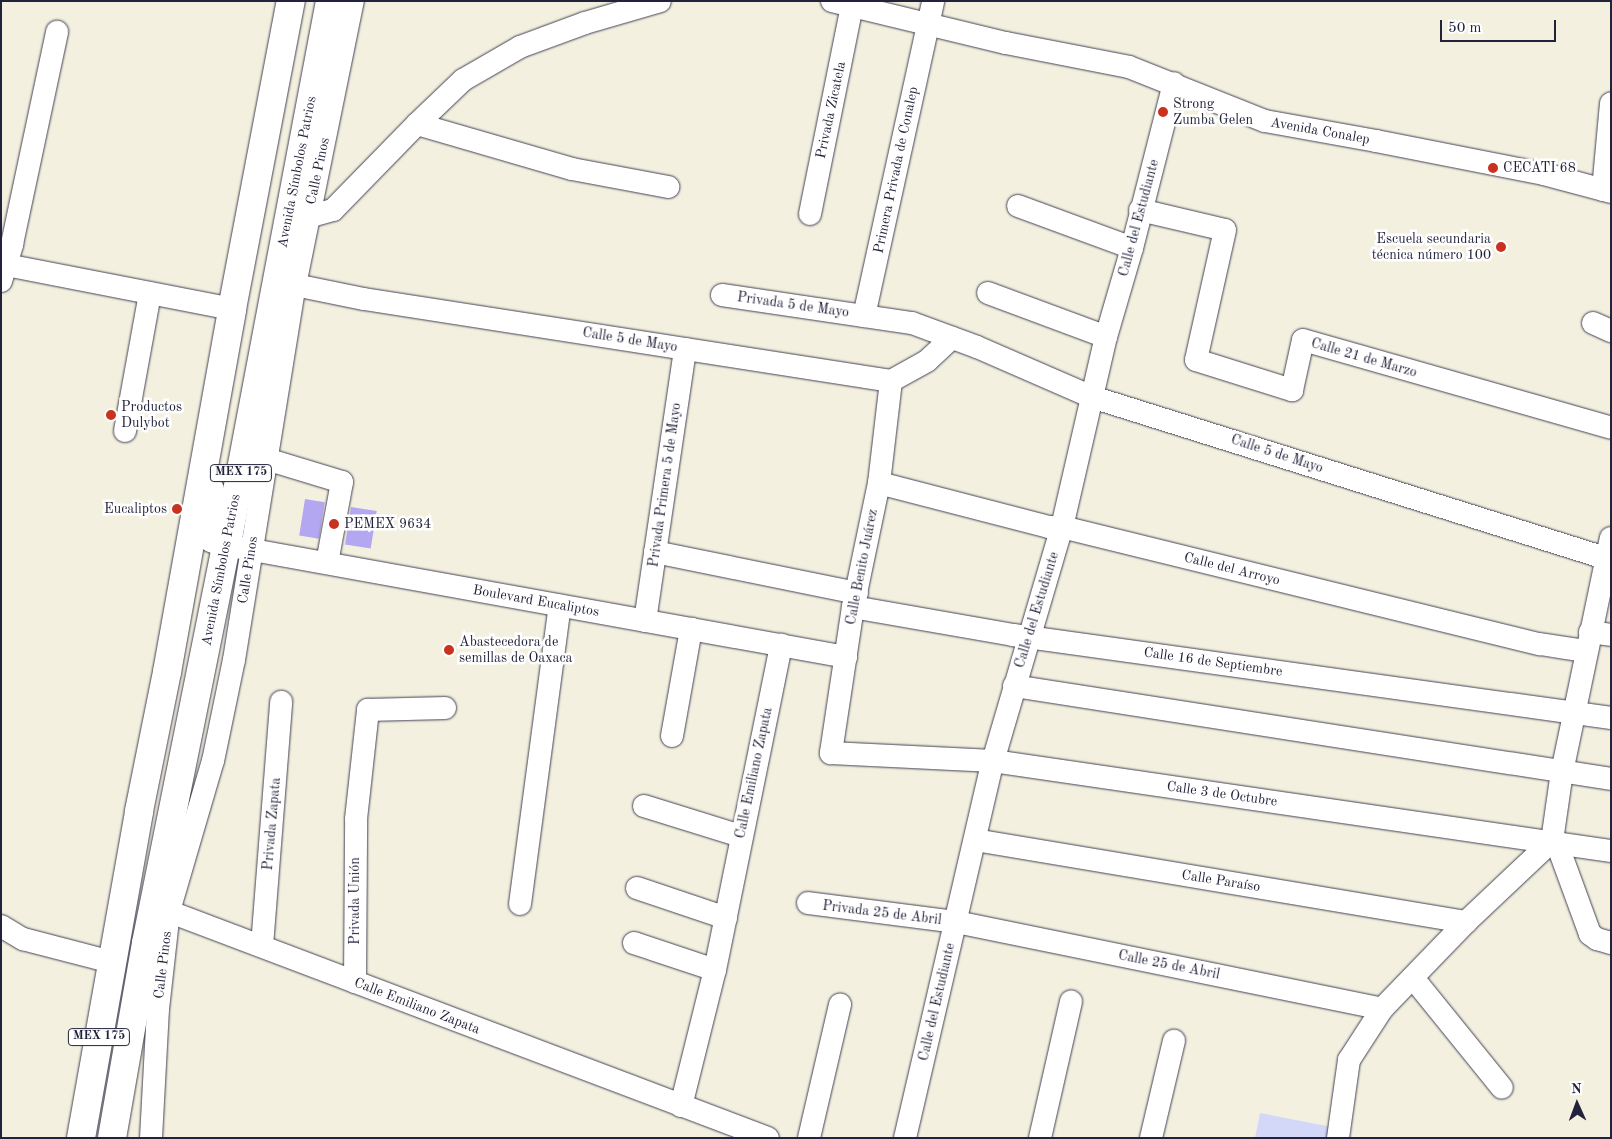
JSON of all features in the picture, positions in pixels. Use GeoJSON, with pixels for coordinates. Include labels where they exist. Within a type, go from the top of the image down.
{"type":"FeatureCollection","features":[{"type":"Feature","properties":{"kind":"main road","name":"MEX 175"},"geometry":{"type":"LineString","coordinates":[[81,1138],[232,309],[291,1]]}},
{"type":"Feature","properties":{"kind":"main road","name":"Avenida Símbolos Patrios"},"geometry":{"type":"LineString","coordinates":[[112,1138],[239,548],[341,5]]}},
{"type":"Feature","properties":{"kind":"main road"},"geometry":{"type":"LineString","coordinates":[[210,429],[218,444],[206,517],[207,531],[212,538],[239,548]]}},
{"type":"Feature","properties":{"kind":"street"},"geometry":{"type":"LineString","coordinates":[[308,217],[333,210],[463,80],[520,46],[585,23],[660,1]]}},
{"type":"Feature","properties":{"kind":"street","name":"Primera Privada de Conalep"},"geometry":{"type":"LineString","coordinates":[[864,316],[933,1]]}},
{"type":"Feature","properties":{"kind":"street","name":"Avenida Conalep"},"geometry":{"type":"LineString","coordinates":[[842,4],[1006,43],[1129,67],[1265,121],[1497,165],[1607,191]]}},
{"type":"Feature","properties":{"kind":"street","name":"Privada Zicatela"},"geometry":{"type":"LineString","coordinates":[[810,214],[842,4]]}},
{"type":"Feature","properties":{"kind":"street","name":"Calle Pinos"},"geometry":{"type":"LineString","coordinates":[[255,456],[295,285],[308,217],[341,5]]}},
{"type":"Feature","properties":{"kind":"street"},"geometry":{"type":"LineString","coordinates":[[57,32],[12,244],[3,270],[150,293],[232,309]]}},
{"type":"Feature","properties":{"kind":"street","name":"Calle del Estudiante"},"geometry":{"type":"LineString","coordinates":[[905,1138],[993,761],[1062,527],[1106,337],[1132,248],[1140,210],[1174,84]]}},
{"type":"Feature","properties":{"kind":"street"},"geometry":{"type":"LineString","coordinates":[[1607,191],[1611,103]]}},
{"type":"Feature","properties":{"kind":"street"},"geometry":{"type":"LineString","coordinates":[[417,124],[572,169],[668,187]]}},
{"type":"Feature","properties":{"kind":"street"},"geometry":{"type":"LineString","coordinates":[[1018,206],[1132,248]]}},
{"type":"Feature","properties":{"kind":"street","name":"Calle 21 de Marzo"},"geometry":{"type":"LineString","coordinates":[[1140,210],[1225,230],[1196,360],[1292,390],[1303,340],[1611,428]]}},
{"type":"Feature","properties":{"kind":"street","name":"Calle 5 de Mayo"},"geometry":{"type":"LineString","coordinates":[[295,285],[364,299],[891,381]]}},
{"type":"Feature","properties":{"kind":"street"},"geometry":{"type":"LineString","coordinates":[[125,431],[150,293]]}},
{"type":"Feature","properties":{"kind":"street"},"geometry":{"type":"LineString","coordinates":[[988,293],[1106,337]]}},
{"type":"Feature","properties":{"kind":"street","name":"Privada 5 de Mayo"},"geometry":{"type":"LineString","coordinates":[[722,295],[864,316]]}},
{"type":"Feature","properties":{"kind":"street","name":"Calle 5 de Mayo"},"geometry":{"type":"LineString","coordinates":[[864,316],[912,323],[1092,397],[1608,548]]}},
{"type":"Feature","properties":{"kind":"street"},"geometry":{"type":"LineString","coordinates":[[891,381],[927,361],[952,338]]}},
{"type":"Feature","properties":{"kind":"street","name":"Privada Primera 5 de Mayo"},"geometry":{"type":"LineString","coordinates":[[645,621],[685,348]]}},
{"type":"Feature","properties":{"kind":"street","name":"Calle Benito Juárez"},"geometry":{"type":"LineString","coordinates":[[831,754],[855,600],[879,483],[891,381]]}},
{"type":"Feature","properties":{"kind":"street"},"geometry":{"type":"LineString","coordinates":[[255,456],[342,482],[327,564]]}},
{"type":"Feature","properties":{"kind":"street","name":"Calle del Arroyo"},"geometry":{"type":"LineString","coordinates":[[879,483],[1049,527],[1062,527],[1540,644],[1596,639]]}},
{"type":"Feature","properties":{"kind":"street","name":"Boulevard Eucaliptos"},"geometry":{"type":"LineString","coordinates":[[239,548],[846,657]]}},
{"type":"Feature","properties":{"kind":"street"},"geometry":{"type":"LineString","coordinates":[[1608,548],[1596,639],[1573,712],[1562,772],[1554,841],[1590,934],[1597,940],[1611,943]]}},
{"type":"Feature","properties":{"kind":"street","name":"Calle 16 de Septiembre"},"geometry":{"type":"LineString","coordinates":[[655,552],[855,600],[1030,637],[1611,718]]}},
{"type":"Feature","properties":{"kind":"street"},"geometry":{"type":"LineString","coordinates":[[520,904],[560,606]]}},
{"type":"Feature","properties":{"kind":"street"},"geometry":{"type":"LineString","coordinates":[[672,736],[691,629]]}},
{"type":"Feature","properties":{"kind":"street","name":"Calle Emiliano Zapata"},"geometry":{"type":"LineString","coordinates":[[681,1106],[715,970],[780,645]]}},
{"type":"Feature","properties":{"kind":"street"},"geometry":{"type":"LineString","coordinates":[[1014,686],[1611,779]]}},
{"type":"Feature","properties":{"kind":"street","name":"Privada Zapata"},"geometry":{"type":"LineString","coordinates":[[262,946],[282,702]]}},
{"type":"Feature","properties":{"kind":"street","name":"Privada Unión"},"geometry":{"type":"LineString","coordinates":[[355,982],[356,819],[368,710],[445,708]]}},
{"type":"Feature","properties":{"kind":"street","name":"Calle 3 de Octubre"},"geometry":{"type":"LineString","coordinates":[[831,754],[993,761],[1554,841],[1611,851]]}},
{"type":"Feature","properties":{"kind":"street"},"geometry":{"type":"LineString","coordinates":[[644,806],[741,836]]}},
{"type":"Feature","properties":{"kind":"street","name":"Calle Paraíso"},"geometry":{"type":"LineString","coordinates":[[975,840],[1466,922]]}},
{"type":"Feature","properties":{"kind":"street"},"geometry":{"type":"LineString","coordinates":[[1338,1138],[1349,1060],[1382,1009],[1466,922],[1554,841]]}},
{"type":"Feature","properties":{"kind":"street"},"geometry":{"type":"LineString","coordinates":[[637,888],[726,918]]}},
{"type":"Feature","properties":{"kind":"street","name":"Privada 25 de Abril"},"geometry":{"type":"LineString","coordinates":[[808,903],[956,922]]}},
{"type":"Feature","properties":{"kind":"street","name":"Calle Pinos"},"geometry":{"type":"LineString","coordinates":[[151,1138],[161,909]]}},
{"type":"Feature","properties":{"kind":"street","name":"Calle Emiliano Zapata"},"geometry":{"type":"LineString","coordinates":[[161,909],[768,1138]]}},
{"type":"Feature","properties":{"kind":"street","name":"Calle 25 de Abril"},"geometry":{"type":"LineString","coordinates":[[956,922],[1382,1009]]}},
{"type":"Feature","properties":{"kind":"street"},"geometry":{"type":"LineString","coordinates":[[1,926],[23,939],[112,962]]}},
{"type":"Feature","properties":{"kind":"street"},"geometry":{"type":"LineString","coordinates":[[634,943],[715,970]]}},
{"type":"Feature","properties":{"kind":"street"},"geometry":{"type":"LineString","coordinates":[[1413,978],[1502,1088]]}},
{"type":"Feature","properties":{"kind":"street"},"geometry":{"type":"LineString","coordinates":[[1040,1138],[1071,1001]]}},
{"type":"Feature","properties":{"kind":"street"},"geometry":{"type":"LineString","coordinates":[[809,1138],[840,1005]]}},
{"type":"Feature","properties":{"kind":"street"},"geometry":{"type":"LineString","coordinates":[[1151,1138],[1174,1041]]}},
{"type":"Feature","properties":{"kind":"shaded area"},"geometry":{"type":"Polygon","coordinates":[[[1260,1113],[1332,1127],[1331,1138],[1255,1138],[1260,1113]]]}},
{"type":"Feature","properties":{"kind":"building"},"geometry":{"type":"Polygon","coordinates":[[[305,499],[325,502],[319,539],[299,536],[305,499]]]}},
{"type":"Feature","properties":{"kind":"building"},"geometry":{"type":"Polygon","coordinates":[[[351,507],[377,511],[371,549],[345,545],[351,507]]]}},
{"type":"Feature","properties":{"kind":"place","name":"Strong Zumba Gelen"},"geometry":{"type":"Point","coordinates":[1163,112]}},
{"type":"Feature","properties":{"kind":"place","name":"CECATI 68"},"geometry":{"type":"Point","coordinates":[1493,168]}},
{"type":"Feature","properties":{"kind":"place","name":"Escuela secundaria técnica número 100"},"geometry":{"type":"Point","coordinates":[1501,247]}},
{"type":"Feature","properties":{"kind":"place","name":"Productos Dulybot"},"geometry":{"type":"Point","coordinates":[111,415]}},
{"type":"Feature","properties":{"kind":"place","name":"Eucaliptos"},"geometry":{"type":"Point","coordinates":[177,509]}},
{"type":"Feature","properties":{"kind":"place","name":"PEMEX 9634"},"geometry":{"type":"Point","coordinates":[334,524]}},
{"type":"Feature","properties":{"kind":"place","name":"Abastecedora de semillas de Oaxaca"},"geometry":{"type":"Point","coordinates":[449,650]}}]}
